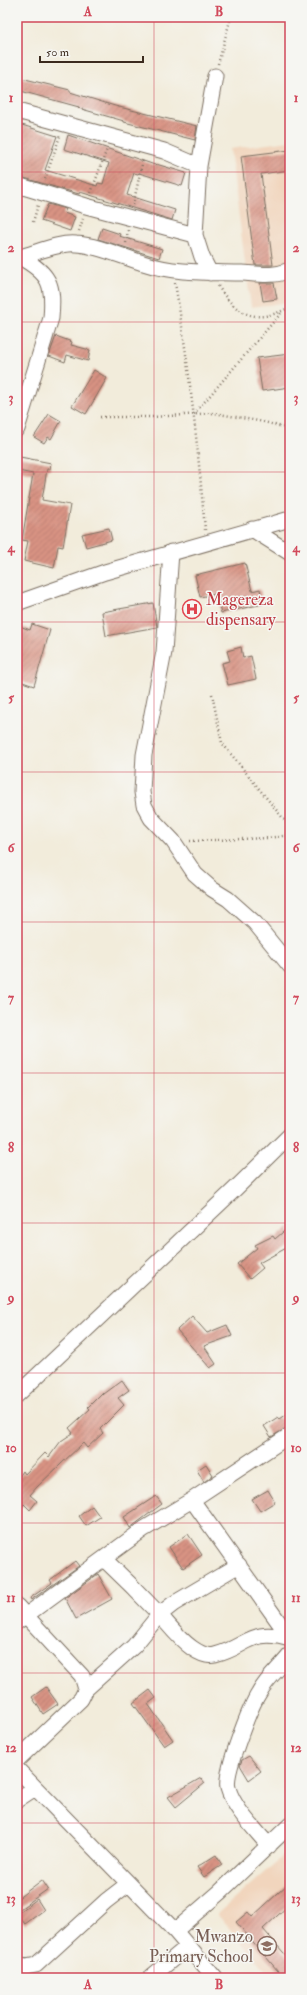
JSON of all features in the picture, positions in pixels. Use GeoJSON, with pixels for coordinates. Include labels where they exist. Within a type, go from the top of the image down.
{"type":"FeatureCollection","features":[{"type":"Feature","properties":{"kind":"street"},"geometry":{"type":"LineString","coordinates":[[210,273],[202,257],[195,234],[199,166],[215,76]]}},
{"type":"Feature","properties":{"kind":"street"},"geometry":{"type":"LineString","coordinates":[[17,110],[146,146],[187,160],[199,166]]}},
{"type":"Feature","properties":{"kind":"street"},"geometry":{"type":"LineString","coordinates":[[17,185],[86,206],[195,234]]}},
{"type":"Feature","properties":{"kind":"street"},"geometry":{"type":"LineString","coordinates":[[19,257],[68,244],[76,244],[123,255],[143,263],[173,271],[265,276],[290,270]]}},
{"type":"Feature","properties":{"kind":"street"},"geometry":{"type":"LineString","coordinates":[[17,429],[51,318],[53,299],[49,282],[39,268],[19,257]]}},
{"type":"Feature","properties":{"kind":"street"},"geometry":{"type":"LineString","coordinates":[[17,603],[105,572],[290,519]]}},
{"type":"Feature","properties":{"kind":"street"},"geometry":{"type":"LineString","coordinates":[[252,529],[290,553]]}},
{"type":"Feature","properties":{"kind":"street"},"geometry":{"type":"LineString","coordinates":[[171,552],[164,652],[147,737],[142,792],[147,812],[173,841],[194,874],[212,889],[228,899],[255,923],[290,966]]}},
{"type":"Feature","properties":{"kind":"street"},"geometry":{"type":"LineString","coordinates":[[17,1395],[290,1135]]}},
{"type":"Feature","properties":{"kind":"street"},"geometry":{"type":"LineString","coordinates":[[86,1688],[82,1676],[20,1615],[104,1559],[144,1529],[192,1500],[290,1435]]}},
{"type":"Feature","properties":{"kind":"street"},"geometry":{"type":"LineString","coordinates":[[192,1500],[290,1639]]}},
{"type":"Feature","properties":{"kind":"street"},"geometry":{"type":"LineString","coordinates":[[104,1559],[182,1639],[202,1654],[213,1656],[228,1651],[250,1638],[264,1635],[274,1635],[290,1639]]}},
{"type":"Feature","properties":{"kind":"street"},"geometry":{"type":"LineString","coordinates":[[17,1760],[80,1699],[86,1688],[134,1646],[159,1615],[173,1604],[239,1566]]}},
{"type":"Feature","properties":{"kind":"street"},"geometry":{"type":"LineString","coordinates":[[269,1846],[234,1802],[228,1787],[229,1772],[242,1732],[258,1694],[268,1679],[290,1655]]}},
{"type":"Feature","properties":{"kind":"street"},"geometry":{"type":"LineString","coordinates":[[17,1769],[175,1931],[211,1976]]}},
{"type":"Feature","properties":{"kind":"street"},"geometry":{"type":"LineString","coordinates":[[17,1800],[35,1788]]}},
{"type":"Feature","properties":{"kind":"street"},"geometry":{"type":"LineString","coordinates":[[175,1931],[220,1892],[290,1825]]}},
{"type":"Feature","properties":{"kind":"street"},"geometry":{"type":"LineString","coordinates":[[17,1965],[26,1967],[36,1965],[106,1901],[128,1884]]}},
{"type":"Feature","properties":{"kind":"street"},"geometry":{"type":"LineString","coordinates":[[150,1978],[188,1947]]}},
{"type":"Feature","properties":{"kind":"path"},"geometry":{"type":"LineString","coordinates":[[215,76],[231,17]]}},
{"type":"Feature","properties":{"kind":"path"},"geometry":{"type":"LineString","coordinates":[[33,222],[41,192],[64,122]]}},
{"type":"Feature","properties":{"kind":"path"},"geometry":{"type":"LineString","coordinates":[[76,244],[86,206],[111,137]]}},
{"type":"Feature","properties":{"kind":"path"},"geometry":{"type":"LineString","coordinates":[[123,255],[146,146]]}},
{"type":"Feature","properties":{"kind":"path"},"geometry":{"type":"LineString","coordinates":[[173,271],[184,333],[194,415],[206,542]]}},
{"type":"Feature","properties":{"kind":"path"},"geometry":{"type":"LineString","coordinates":[[210,273],[227,301],[238,311],[252,316],[267,317],[282,312],[290,307]]}},
{"type":"Feature","properties":{"kind":"path"},"geometry":{"type":"LineString","coordinates":[[194,415],[282,312]]}},
{"type":"Feature","properties":{"kind":"path"},"geometry":{"type":"LineString","coordinates":[[100,417],[194,415],[214,413],[264,422],[290,429]]}},
{"type":"Feature","properties":{"kind":"path"},"geometry":{"type":"LineString","coordinates":[[212,694],[222,743],[290,827]]}},
{"type":"Feature","properties":{"kind":"path"},"geometry":{"type":"LineString","coordinates":[[173,841],[235,840],[290,835]]}},
{"type":"Feature","properties":{"kind":"shaded area"},"geometry":{"type":"Polygon","coordinates":[[[290,141],[290,302],[251,307],[230,149],[290,141]]]}},
{"type":"Feature","properties":{"kind":"shaded area","name":"Mwanzo Primary School"},"geometry":{"type":"Polygon","coordinates":[[[290,1850],[290,1978],[272,1978],[217,1914],[290,1850]]]}},
{"type":"Feature","properties":{"kind":"building"},"geometry":{"type":"Polygon","coordinates":[[[17,77],[70,90],[70,92],[115,106],[197,126],[195,140],[124,122],[78,108],[79,107],[17,90],[17,77]]]}},
{"type":"Feature","properties":{"kind":"building"},"geometry":{"type":"Polygon","coordinates":[[[22,125],[57,136],[45,170],[97,186],[98,183],[103,184],[109,163],[64,149],[68,135],[155,165],[156,164],[186,173],[182,186],[139,173],[134,173],[127,195],[175,210],[172,220],[80,192],[79,194],[17,176],[17,159],[23,140],[18,138],[22,125]]]}},
{"type":"Feature","properties":{"kind":"building"},"geometry":{"type":"Polygon","coordinates":[[[290,150],[290,170],[261,174],[273,265],[255,265],[241,156],[290,150]]]}},
{"type":"Feature","properties":{"kind":"building"},"geometry":{"type":"Polygon","coordinates":[[[48,204],[66,209],[64,213],[75,217],[70,231],[41,221],[48,204]]]}},
{"type":"Feature","properties":{"kind":"building"},"geometry":{"type":"Polygon","coordinates":[[[102,228],[120,234],[119,236],[162,249],[159,258],[98,239],[102,228]]]}},
{"type":"Feature","properties":{"kind":"building"},"geometry":{"type":"Polygon","coordinates":[[[260,283],[274,283],[277,299],[263,301],[260,283]]]}},
{"type":"Feature","properties":{"kind":"building"},"geometry":{"type":"Polygon","coordinates":[[[56,336],[72,342],[71,345],[90,350],[88,361],[67,355],[65,362],[49,356],[56,336]]]}},
{"type":"Feature","properties":{"kind":"building"},"geometry":{"type":"Polygon","coordinates":[[[290,354],[290,387],[262,391],[257,358],[290,354]]]}},
{"type":"Feature","properties":{"kind":"building"},"geometry":{"type":"Polygon","coordinates":[[[94,370],[107,378],[86,414],[72,406],[94,370]]]}},
{"type":"Feature","properties":{"kind":"building"},"geometry":{"type":"Polygon","coordinates":[[[49,414],[61,421],[51,439],[48,437],[44,443],[34,437],[49,414]]]}},
{"type":"Feature","properties":{"kind":"building"},"geometry":{"type":"Polygon","coordinates":[[[20,457],[51,463],[50,469],[47,469],[42,500],[70,505],[63,547],[58,546],[54,568],[24,561],[28,541],[22,540],[33,474],[18,471],[20,457]]]}},
{"type":"Feature","properties":{"kind":"building"},"geometry":{"type":"Polygon","coordinates":[[[109,528],[112,540],[86,547],[82,534],[109,528]]]}},
{"type":"Feature","properties":{"kind":"building"},"geometry":{"type":"Polygon","coordinates":[[[245,563],[252,591],[260,589],[263,604],[221,613],[216,594],[200,597],[195,575],[245,563]]]}},
{"type":"Feature","properties":{"kind":"building"},"geometry":{"type":"Polygon","coordinates":[[[153,603],[157,627],[106,636],[102,612],[153,603]]]}},
{"type":"Feature","properties":{"kind":"building"},"geometry":{"type":"Polygon","coordinates":[[[32,624],[50,630],[34,686],[17,680],[17,625],[30,630],[32,624]]]}},
{"type":"Feature","properties":{"kind":"building"},"geometry":{"type":"Polygon","coordinates":[[[241,647],[243,658],[251,656],[256,679],[228,685],[222,663],[230,661],[227,651],[241,647]]]}},
{"type":"Feature","properties":{"kind":"building"},"geometry":{"type":"Polygon","coordinates":[[[290,1226],[290,1246],[259,1263],[263,1268],[250,1279],[237,1264],[257,1248],[255,1245],[273,1236],[275,1239],[290,1226]]]}},
{"type":"Feature","properties":{"kind":"building"},"geometry":{"type":"Polygon","coordinates":[[[192,1316],[207,1333],[227,1325],[232,1336],[204,1346],[216,1364],[210,1368],[177,1330],[192,1316]]]}},
{"type":"Feature","properties":{"kind":"building"},"geometry":{"type":"Polygon","coordinates":[[[122,1380],[129,1390],[118,1398],[124,1405],[100,1429],[103,1433],[87,1448],[83,1443],[37,1487],[30,1495],[37,1501],[30,1510],[24,1504],[17,1512],[17,1480],[23,1471],[25,1474],[45,1453],[49,1457],[61,1441],[73,1433],[69,1428],[90,1409],[88,1407],[102,1393],[103,1394],[122,1380]]]}},
{"type":"Feature","properties":{"kind":"building"},"geometry":{"type":"Polygon","coordinates":[[[290,1412],[290,1426],[271,1437],[264,1426],[278,1417],[280,1419],[290,1412]]]}},
{"type":"Feature","properties":{"kind":"building"},"geometry":{"type":"Polygon","coordinates":[[[206,1464],[213,1475],[204,1482],[197,1470],[206,1464]]]}},
{"type":"Feature","properties":{"kind":"building"},"geometry":{"type":"Polygon","coordinates":[[[268,1490],[275,1502],[260,1511],[252,1499],[268,1490]]]}},
{"type":"Feature","properties":{"kind":"building"},"geometry":{"type":"Polygon","coordinates":[[[156,1496],[162,1504],[130,1528],[124,1517],[156,1496]]]}},
{"type":"Feature","properties":{"kind":"building"},"geometry":{"type":"Polygon","coordinates":[[[92,1506],[100,1517],[86,1526],[79,1516],[92,1506]]]}},
{"type":"Feature","properties":{"kind":"building"},"geometry":{"type":"Polygon","coordinates":[[[188,1534],[202,1555],[183,1568],[169,1547],[188,1534]]]}},
{"type":"Feature","properties":{"kind":"building"},"geometry":{"type":"Polygon","coordinates":[[[75,1561],[79,1566],[31,1600],[30,1598],[52,1583],[50,1580],[75,1561]]]}},
{"type":"Feature","properties":{"kind":"building"},"geometry":{"type":"Polygon","coordinates":[[[98,1574],[112,1599],[76,1619],[65,1598],[98,1574]]]}},
{"type":"Feature","properties":{"kind":"building"},"geometry":{"type":"Polygon","coordinates":[[[46,1687],[58,1704],[43,1714],[32,1697],[46,1687]]]}},
{"type":"Feature","properties":{"kind":"building"},"geometry":{"type":"Polygon","coordinates":[[[150,1690],[156,1698],[148,1704],[173,1740],[164,1746],[133,1703],[150,1690]]]}},
{"type":"Feature","properties":{"kind":"building"},"geometry":{"type":"Polygon","coordinates":[[[249,1756],[261,1771],[249,1780],[240,1765],[242,1760],[249,1756]]]}},
{"type":"Feature","properties":{"kind":"building"},"geometry":{"type":"Polygon","coordinates":[[[201,1778],[205,1783],[176,1807],[168,1797],[201,1778]]]}},
{"type":"Feature","properties":{"kind":"building"},"geometry":{"type":"Polygon","coordinates":[[[216,1855],[222,1865],[204,1877],[197,1867],[216,1855]]]}},
{"type":"Feature","properties":{"kind":"building"},"geometry":{"type":"Polygon","coordinates":[[[42,1880],[48,1889],[17,1911],[17,1899],[42,1880]]]}},
{"type":"Feature","properties":{"kind":"building"},"geometry":{"type":"Polygon","coordinates":[[[290,1882],[290,1904],[263,1929],[290,1960],[290,1978],[284,1978],[236,1922],[248,1912],[252,1917],[290,1882]]]}},
{"type":"Feature","properties":{"kind":"building"},"geometry":{"type":"Polygon","coordinates":[[[37,1899],[44,1910],[25,1924],[17,1914],[37,1899]]]}},
{"type":"Feature","properties":{"kind":"place","name":"Magereza dispensary"},"geometry":{"type":"Point","coordinates":[192,609]}},
{"type":"Feature","properties":{"kind":"place","name":"Mwanzo Primary School"},"geometry":{"type":"Point","coordinates":[267,1946]}}]}
